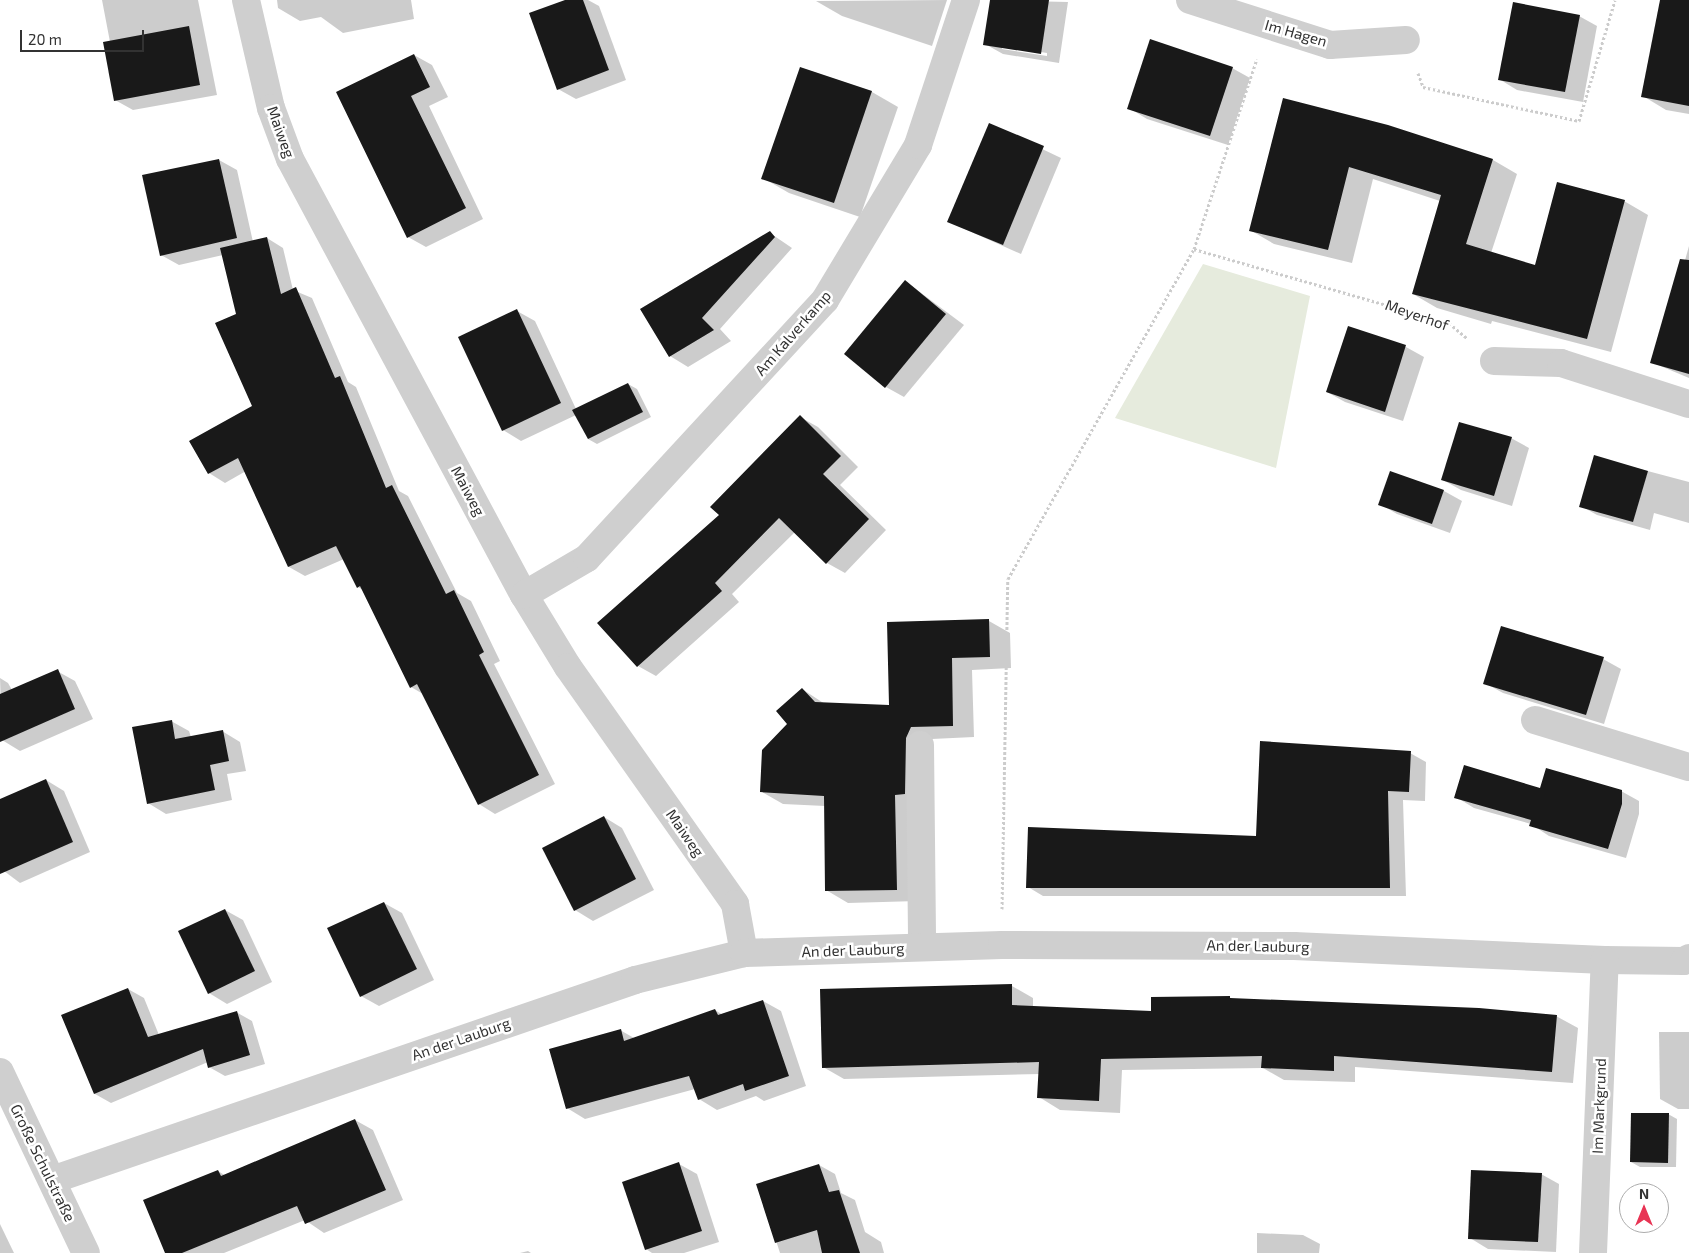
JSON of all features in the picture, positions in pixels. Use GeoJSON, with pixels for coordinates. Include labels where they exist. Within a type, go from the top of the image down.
{"type":"FeatureCollection","features":[{"type":"Feature","properties":{"kind":"street","name":"Maiweg"},"geometry":{"type":"LineString","coordinates":[[246,0],[271,108],[290,159],[524,595],[568,667],[735,904],[744,953]]}},
{"type":"Feature","properties":{"kind":"street","name":"Am Kalverkamp"},"geometry":{"type":"LineString","coordinates":[[524,595],[587,558],[825,300],[918,145],[966,0]]}},
{"type":"Feature","properties":{"kind":"street","name":"Im Hagen"},"geometry":{"type":"LineString","coordinates":[[1190,0],[1330,45],[1406,40]]}},
{"type":"Feature","properties":{"kind":"street"},"geometry":{"type":"LineString","coordinates":[[1494,361],[1561,363],[1689,404]]}},
{"type":"Feature","properties":{"kind":"street"},"geometry":{"type":"LineString","coordinates":[[1536,720],[1689,767]]}},
{"type":"Feature","properties":{"kind":"street"},"geometry":{"type":"LineString","coordinates":[[920,745],[922,947]]}},
{"type":"Feature","properties":{"kind":"street","name":"An der Lauburg"},"geometry":{"type":"LineString","coordinates":[[52,1180],[635,980],[744,953],[1002,945],[1294,946],[1605,960],[1684,961],[1689,958]]}},
{"type":"Feature","properties":{"kind":"street","name":"Im Markgrund"},"geometry":{"type":"LineString","coordinates":[[1593,1253],[1605,960]]}},
{"type":"Feature","properties":{"kind":"street","name":"Große Schulstraße"},"geometry":{"type":"LineString","coordinates":[[0,1072],[86,1253]]}},
{"type":"Feature","properties":{"kind":"path"},"geometry":{"type":"LineString","coordinates":[[1406,40],[1423,87],[1579,121],[1615,0]]}},
{"type":"Feature","properties":{"kind":"path"},"geometry":{"type":"LineString","coordinates":[[1002,945],[1008,579],[1194,249],[1268,25]]}},
{"type":"Feature","properties":{"kind":"path","name":"Meyerhof"},"geometry":{"type":"LineString","coordinates":[[1194,249],[1449,323],[1494,361]]}},
{"type":"Feature","properties":{"kind":"shaded area"},"geometry":{"type":"Polygon","coordinates":[[[1203,264],[1310,296],[1276,468],[1115,418],[1203,264]]]}},
{"type":"Feature","properties":{"kind":"building"},"geometry":{"type":"Polygon","coordinates":[[[565,0],[583,0],[609,70],[557,90],[529,13],[565,0]]]}},
{"type":"Feature","properties":{"kind":"building"},"geometry":{"type":"Polygon","coordinates":[[[990,0],[1049,0],[1041,54],[983,45],[990,0]]]}},
{"type":"Feature","properties":{"kind":"building"},"geometry":{"type":"Polygon","coordinates":[[[1660,0],[1689,0],[1689,106],[1641,97],[1660,0]]]}},
{"type":"Feature","properties":{"kind":"building"},"geometry":{"type":"Polygon","coordinates":[[[1513,2],[1580,15],[1565,92],[1498,80],[1513,2]]]}},
{"type":"Feature","properties":{"kind":"building"},"geometry":{"type":"Polygon","coordinates":[[[189,26],[200,85],[114,101],[103,42],[189,26]]]}},
{"type":"Feature","properties":{"kind":"building"},"geometry":{"type":"Polygon","coordinates":[[[1150,39],[1233,67],[1210,136],[1127,109],[1150,39]]]}},
{"type":"Feature","properties":{"kind":"building"},"geometry":{"type":"Polygon","coordinates":[[[414,54],[430,87],[411,96],[466,208],[407,238],[336,92],[414,54]]]}},
{"type":"Feature","properties":{"kind":"building"},"geometry":{"type":"Polygon","coordinates":[[[800,67],[872,91],[834,203],[761,179],[800,67]]]}},
{"type":"Feature","properties":{"kind":"building"},"geometry":{"type":"Polygon","coordinates":[[[1283,98],[1388,125],[1493,159],[1466,244],[1535,265],[1557,182],[1625,200],[1587,339],[1412,294],[1441,195],[1349,167],[1328,250],[1249,231],[1283,98]]]}},
{"type":"Feature","properties":{"kind":"building"},"geometry":{"type":"Polygon","coordinates":[[[989,123],[1044,146],[1003,245],[947,222],[989,123]]]}},
{"type":"Feature","properties":{"kind":"building"},"geometry":{"type":"Polygon","coordinates":[[[219,159],[237,238],[160,256],[142,175],[219,159]]]}},
{"type":"Feature","properties":{"kind":"building"},"geometry":{"type":"Polygon","coordinates":[[[770,231],[775,237],[702,318],[714,330],[669,357],[640,309],[770,231]]]}},
{"type":"Feature","properties":{"kind":"building"},"geometry":{"type":"Polygon","coordinates":[[[267,237],[281,294],[296,287],[335,378],[340,376],[386,488],[392,485],[446,594],[454,590],[484,652],[479,655],[539,775],[478,805],[417,684],[410,688],[360,586],[357,588],[336,546],[288,567],[238,458],[208,474],[189,441],[252,406],[215,323],[236,314],[220,248],[267,237]]]}},
{"type":"Feature","properties":{"kind":"building"},"geometry":{"type":"Polygon","coordinates":[[[1680,259],[1689,260],[1689,374],[1650,363],[1680,259]]]}},
{"type":"Feature","properties":{"kind":"building"},"geometry":{"type":"Polygon","coordinates":[[[905,280],[946,314],[885,388],[844,354],[905,280]]]}},
{"type":"Feature","properties":{"kind":"building"},"geometry":{"type":"Polygon","coordinates":[[[517,309],[561,403],[502,431],[458,337],[517,309]]]}},
{"type":"Feature","properties":{"kind":"building"},"geometry":{"type":"Polygon","coordinates":[[[1348,326],[1406,345],[1385,412],[1326,392],[1348,326]]]}},
{"type":"Feature","properties":{"kind":"building"},"geometry":{"type":"Polygon","coordinates":[[[628,383],[643,412],[588,439],[572,410],[628,383]]]}},
{"type":"Feature","properties":{"kind":"building"},"geometry":{"type":"Polygon","coordinates":[[[800,415],[841,456],[823,474],[869,519],[826,564],[779,518],[715,583],[722,591],[637,667],[597,623],[719,515],[710,507],[800,415]]]}},
{"type":"Feature","properties":{"kind":"building"},"geometry":{"type":"Polygon","coordinates":[[[1459,422],[1512,437],[1494,496],[1441,480],[1459,422]]]}},
{"type":"Feature","properties":{"kind":"building"},"geometry":{"type":"Polygon","coordinates":[[[1594,455],[1648,471],[1633,522],[1579,507],[1594,455]]]}},
{"type":"Feature","properties":{"kind":"building"},"geometry":{"type":"Polygon","coordinates":[[[1390,471],[1444,490],[1432,524],[1378,505],[1390,471]]]}},
{"type":"Feature","properties":{"kind":"building"},"geometry":{"type":"Polygon","coordinates":[[[989,619],[990,657],[952,658],[953,726],[911,727],[906,738],[905,794],[895,795],[897,890],[825,891],[824,796],[760,792],[762,750],[787,724],[776,711],[802,688],[815,702],[889,705],[887,622],[989,619]]]}},
{"type":"Feature","properties":{"kind":"building"},"geometry":{"type":"Polygon","coordinates":[[[1501,626],[1604,657],[1586,715],[1483,684],[1501,626]]]}},
{"type":"Feature","properties":{"kind":"building"},"geometry":{"type":"Polygon","coordinates":[[[58,669],[75,709],[0,742],[0,694],[58,669]]]}},
{"type":"Feature","properties":{"kind":"building"},"geometry":{"type":"Polygon","coordinates":[[[172,720],[175,739],[223,730],[229,761],[210,765],[215,790],[147,804],[132,727],[172,720]]]}},
{"type":"Feature","properties":{"kind":"building"},"geometry":{"type":"Polygon","coordinates":[[[1260,741],[1411,751],[1409,792],[1388,791],[1390,888],[1026,888],[1028,827],[1256,836],[1260,741]]]}},
{"type":"Feature","properties":{"kind":"building"},"geometry":{"type":"Polygon","coordinates":[[[1464,765],[1540,788],[1546,768],[1622,790],[1622,804],[1608,849],[1529,826],[1531,820],[1454,798],[1464,765]]]}},
{"type":"Feature","properties":{"kind":"building"},"geometry":{"type":"Polygon","coordinates":[[[46,779],[73,842],[0,874],[0,799],[46,779]]]}},
{"type":"Feature","properties":{"kind":"building"},"geometry":{"type":"Polygon","coordinates":[[[604,816],[636,879],[574,911],[542,848],[604,816]]]}},
{"type":"Feature","properties":{"kind":"building"},"geometry":{"type":"Polygon","coordinates":[[[384,902],[417,969],[360,997],[327,928],[384,902]]]}},
{"type":"Feature","properties":{"kind":"building"},"geometry":{"type":"Polygon","coordinates":[[[225,909],[255,971],[208,994],[178,931],[225,909]]]}},
{"type":"Feature","properties":{"kind":"building"},"geometry":{"type":"Polygon","coordinates":[[[1012,984],[1012,1005],[1151,1011],[1151,997],[1230,996],[1230,998],[1479,1008],[1557,1015],[1552,1072],[1334,1056],[1334,1071],[1261,1068],[1262,1056],[1101,1059],[1099,1101],[1037,1098],[1039,1062],[822,1068],[820,989],[1012,984]]]}},
{"type":"Feature","properties":{"kind":"building"},"geometry":{"type":"Polygon","coordinates":[[[128,988],[148,1037],[237,1011],[250,1055],[208,1068],[203,1049],[94,1094],[61,1015],[128,988]]]}},
{"type":"Feature","properties":{"kind":"building"},"geometry":{"type":"Polygon","coordinates":[[[763,1000],[789,1076],[745,1091],[743,1084],[698,1100],[689,1076],[566,1109],[549,1049],[621,1029],[624,1041],[715,1009],[718,1015],[763,1000]]]}},
{"type":"Feature","properties":{"kind":"building"},"geometry":{"type":"Polygon","coordinates":[[[1631,1113],[1669,1113],[1668,1163],[1630,1162],[1631,1113]]]}},
{"type":"Feature","properties":{"kind":"building"},"geometry":{"type":"Polygon","coordinates":[[[355,1119],[386,1190],[305,1224],[297,1206],[182,1253],[165,1253],[143,1200],[218,1170],[221,1176],[355,1119]]]}},
{"type":"Feature","properties":{"kind":"building"},"geometry":{"type":"Polygon","coordinates":[[[679,1162],[702,1231],[645,1250],[622,1182],[679,1162]]]}},
{"type":"Feature","properties":{"kind":"building"},"geometry":{"type":"Polygon","coordinates":[[[819,1164],[829,1192],[839,1190],[860,1253],[822,1253],[817,1230],[775,1243],[756,1184],[819,1164]]]}},
{"type":"Feature","properties":{"kind":"building"},"geometry":{"type":"Polygon","coordinates":[[[1471,1170],[1542,1173],[1538,1242],[1468,1239],[1471,1170]]]}}]}
